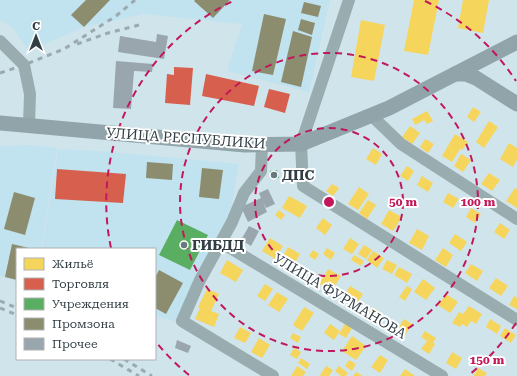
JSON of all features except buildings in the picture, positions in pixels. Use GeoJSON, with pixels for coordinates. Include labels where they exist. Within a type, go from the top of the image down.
{"type":"FeatureCollection","features":[{"type":"Feature","properties":{"kind":"main road","name":"УЛИЦА РЕСПУБЛИКИ"},"geometry":{"type":"LineString","coordinates":[[0,123],[246,145],[302,144],[389,108],[517,42]]}},
{"type":"Feature","properties":{"kind":"main road"},"geometry":{"type":"LineString","coordinates":[[455,74],[466,74],[476,78],[517,104]]}},
{"type":"Feature","properties":{"kind":"street"},"geometry":{"type":"LineString","coordinates":[[349,0],[302,144],[303,186],[517,320]]}},
{"type":"Feature","properties":{"kind":"street"},"geometry":{"type":"LineString","coordinates":[[2,48],[24,65],[30,94],[29,125]]}},
{"type":"Feature","properties":{"kind":"street"},"geometry":{"type":"LineString","coordinates":[[372,116],[401,144],[517,220]]}},
{"type":"Feature","properties":{"kind":"street"},"geometry":{"type":"LineString","coordinates":[[262,145],[261,171],[244,193],[222,243],[200,280],[182,321],[273,376]]}},
{"type":"Feature","properties":{"kind":"street","name":"УЛИЦА ФУРМАНОВА"},"geometry":{"type":"LineString","coordinates":[[222,243],[442,376]]}},
{"type":"Feature","properties":{"kind":"shaded area"},"geometry":{"type":"Polygon","coordinates":[[[0,0],[330,0],[309,92],[227,71],[242,24],[143,14],[84,27],[29,51],[13,28],[0,20],[0,0]]]}},
{"type":"Feature","properties":{"kind":"shaded area"},"geometry":{"type":"Polygon","coordinates":[[[32,145],[57,148],[41,248],[16,248],[16,281],[0,276],[0,146],[32,145]]]}},
{"type":"Feature","properties":{"kind":"shaded area"},"geometry":{"type":"Polygon","coordinates":[[[58,149],[100,151],[239,164],[229,221],[175,321],[156,316],[156,248],[42,248],[58,149]]]}},
{"type":"Feature","properties":{"kind":"railway"},"geometry":{"type":"LineString","coordinates":[[0,73],[64,49],[116,16],[135,0]]}},
{"type":"Feature","properties":{"kind":"railway"},"geometry":{"type":"LineString","coordinates":[[77,44],[108,33],[139,25]]}},
{"type":"Feature","properties":{"kind":"railway"},"geometry":{"type":"LineString","coordinates":[[0,301],[16,308]]}},
{"type":"Feature","properties":{"kind":"railway"},"geometry":{"type":"LineString","coordinates":[[0,308],[16,315]]}},
{"type":"Feature","properties":{"kind":"railway"},"geometry":{"type":"LineString","coordinates":[[112,360],[139,376]]}},
{"type":"Feature","properties":{"kind":"railway"},"geometry":{"type":"LineString","coordinates":[[126,360],[152,376]]}},
{"type":"Feature","properties":{"kind":"place","name":"ДПС"},"geometry":{"type":"Point","coordinates":[274,175]}},
{"type":"Feature","properties":{"kind":"place","name":"ГИБДД"},"geometry":{"type":"Point","coordinates":[184,245]}}]}
